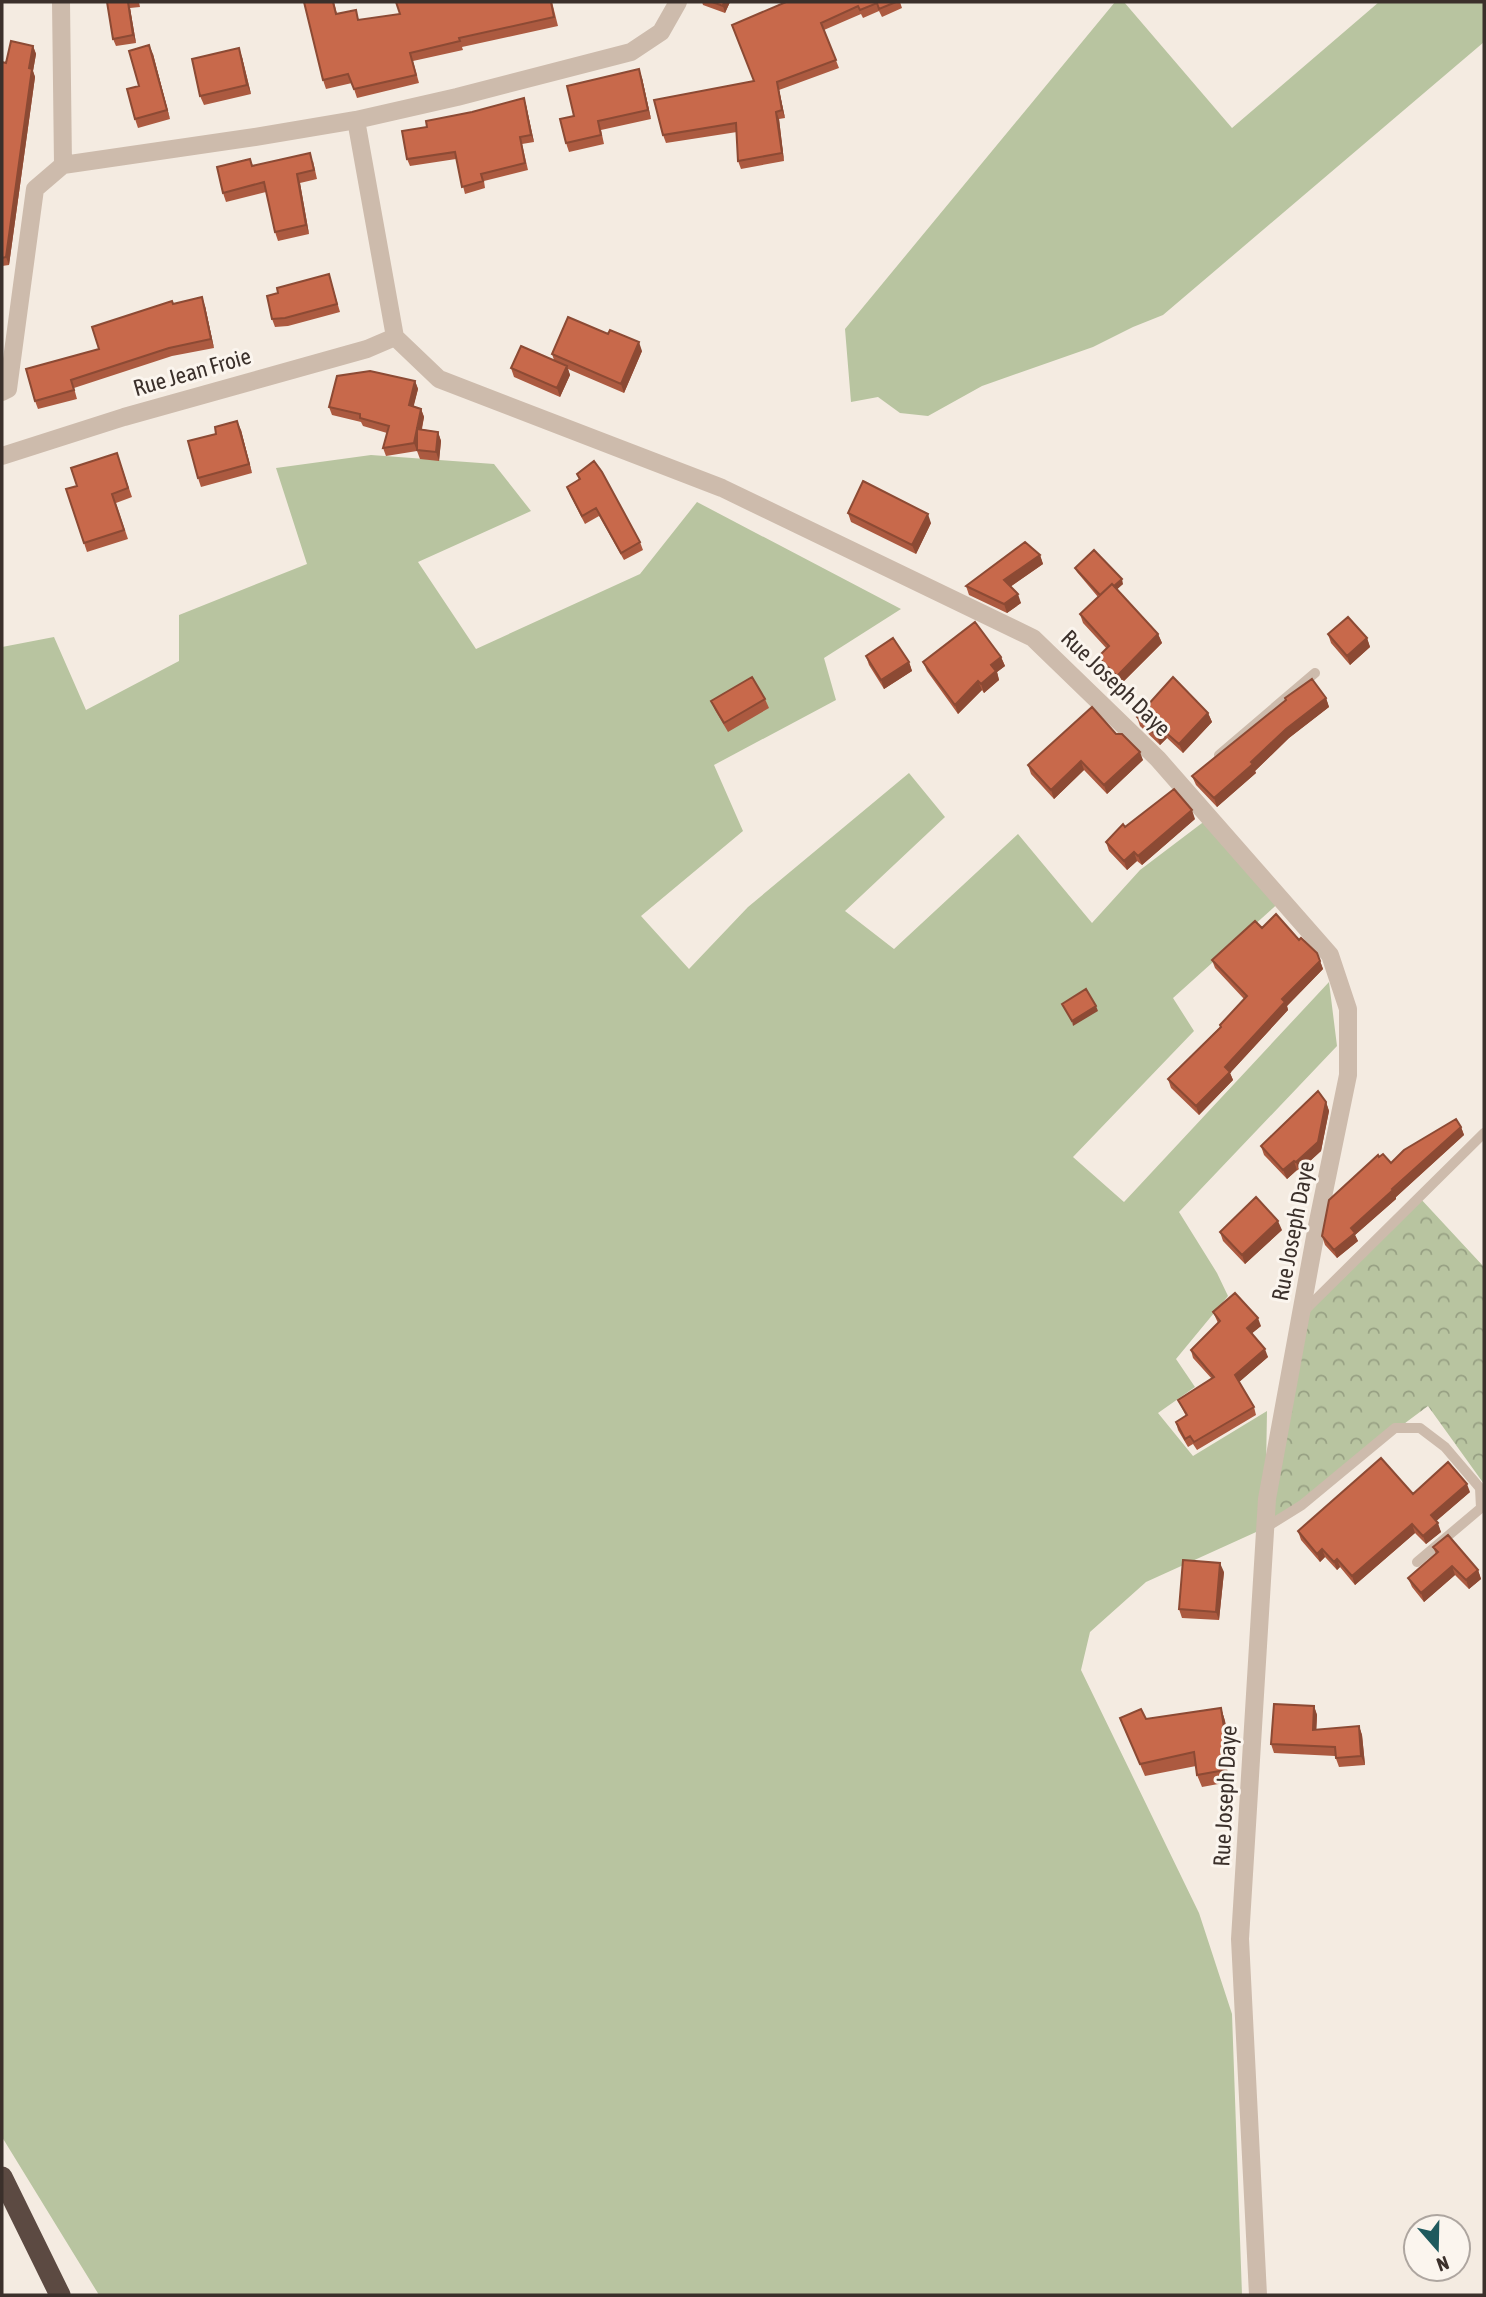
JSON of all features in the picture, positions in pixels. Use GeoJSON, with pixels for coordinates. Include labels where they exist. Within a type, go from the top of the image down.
{"type":"FeatureCollection","features":[{"type":"Feature","properties":{"kind":"highway"},"geometry":{"type":"LineString","coordinates":[[2,2178],[60,2295]]}},
{"type":"Feature","properties":{"kind":"street"},"geometry":{"type":"LineString","coordinates":[[61,2],[63,165]]}},
{"type":"Feature","properties":{"kind":"street"},"geometry":{"type":"LineString","coordinates":[[2,392],[8,389],[35,189],[63,165],[356,120],[631,52],[662,32],[678,2]]}},
{"type":"Feature","properties":{"kind":"street"},"geometry":{"type":"LineString","coordinates":[[356,120],[395,337]]}},
{"type":"Feature","properties":{"kind":"street","name":"Rue Jean Froie"},"geometry":{"type":"LineString","coordinates":[[2,456],[111,420],[367,348],[395,337]]}},
{"type":"Feature","properties":{"kind":"street","name":"Rue Joseph Daye"},"geometry":{"type":"LineString","coordinates":[[395,337],[439,379],[722,488],[1034,638],[1158,758],[1187,782],[1330,955],[1348,1009],[1348,1075],[1317,1226],[1267,1499],[1240,1939],[1258,2295]]}},
{"type":"Feature","properties":{"kind":"lane"},"geometry":{"type":"LineString","coordinates":[[1213,760],[1315,673]]}},
{"type":"Feature","properties":{"kind":"lane"},"geometry":{"type":"LineString","coordinates":[[1302,1313],[1484,1133]]}},
{"type":"Feature","properties":{"kind":"lane"},"geometry":{"type":"LineString","coordinates":[[1265,1528],[1303,1505],[1395,1428],[1420,1428],[1445,1447],[1480,1488],[1481,1508],[1417,1562]]}},
{"type":"Feature","properties":{"kind":"green space"},"geometry":{"type":"Polygon","coordinates":[[[1115,2],[1124,2],[1232,128],[1379,2],[1484,2],[1484,42],[1163,315],[1093,347],[982,386],[928,416],[900,413],[878,397],[851,402],[845,329],[1115,2]]]}},
{"type":"Feature","properties":{"kind":"green space"},"geometry":{"type":"Polygon","coordinates":[[[371,455],[494,464],[531,511],[418,562],[476,649],[640,574],[697,502],[901,609],[824,658],[836,700],[714,765],[743,831],[641,916],[689,969],[748,907],[909,773],[945,817],[845,911],[894,949],[1018,834],[1092,923],[1140,870],[1210,817],[1283,899],[1173,998],[1194,1031],[1073,1157],[1124,1202],[1329,982],[1337,1046],[1179,1212],[1228,1296],[1176,1359],[1195,1387],[1158,1413],[1193,1456],[1267,1411],[1265,1528],[1146,1582],[1090,1632],[1081,1670],[1199,1913],[1232,2014],[1242,2295],[99,2295],[2,2137],[2,647],[54,637],[86,710],[179,661],[179,615],[307,564],[276,468],[371,455]]]}},
{"type":"Feature","properties":{"kind":"green space"},"geometry":{"type":"Polygon","coordinates":[[[1419,1197],[1484,1267],[1484,1484],[1428,1406],[1265,1527],[1302,1313],[1419,1197]]]}},
{"type":"Feature","properties":{"kind":"building"},"geometry":{"type":"Polygon","coordinates":[[[107,2],[128,2],[133,35],[113,39],[107,2]]]}},
{"type":"Feature","properties":{"kind":"building"},"geometry":{"type":"Polygon","coordinates":[[[304,2],[333,2],[336,14],[356,10],[358,20],[400,14],[396,2],[551,2],[554,17],[459,38],[460,41],[410,53],[416,75],[354,89],[348,74],[323,80],[304,2]]]}},
{"type":"Feature","properties":{"kind":"building"},"geometry":{"type":"Polygon","coordinates":[[[786,2],[896,2],[879,9],[877,3],[860,10],[858,6],[821,23],[836,60],[777,82],[782,110],[776,112],[782,153],[738,161],[736,123],[663,135],[654,100],[754,81],[732,25],[786,2]]]}},
{"type":"Feature","properties":{"kind":"building"},"geometry":{"type":"Polygon","coordinates":[[[11,41],[33,46],[6,257],[2,258],[2,62],[6,63],[11,41]]]}},
{"type":"Feature","properties":{"kind":"building"},"geometry":{"type":"Polygon","coordinates":[[[149,45],[167,110],[135,119],[127,89],[139,86],[129,51],[149,45]]]}},
{"type":"Feature","properties":{"kind":"building"},"geometry":{"type":"Polygon","coordinates":[[[239,48],[247,85],[200,96],[192,59],[239,48]]]}},
{"type":"Feature","properties":{"kind":"building"},"geometry":{"type":"Polygon","coordinates":[[[639,69],[648,110],[598,121],[601,135],[566,143],[560,119],[574,116],[567,86],[639,69]]]}},
{"type":"Feature","properties":{"kind":"building"},"geometry":{"type":"Polygon","coordinates":[[[524,98],[531,135],[520,137],[525,163],[481,174],[483,181],[462,187],[455,152],[407,159],[402,131],[427,127],[426,121],[524,98]]]}},
{"type":"Feature","properties":{"kind":"building"},"geometry":{"type":"Polygon","coordinates":[[[310,153],[314,170],[297,174],[306,225],[275,232],[264,182],[223,193],[217,167],[250,159],[252,166],[310,153]]]}},
{"type":"Feature","properties":{"kind":"building"},"geometry":{"type":"Polygon","coordinates":[[[329,274],[337,304],[272,319],[267,296],[278,293],[277,288],[329,274]]]}},
{"type":"Feature","properties":{"kind":"building"},"geometry":{"type":"Polygon","coordinates":[[[202,297],[211,339],[169,348],[71,380],[74,390],[35,401],[26,369],[99,349],[92,327],[172,301],[173,304],[202,297]]]}},
{"type":"Feature","properties":{"kind":"building"},"geometry":{"type":"Polygon","coordinates":[[[568,317],[608,334],[610,330],[639,342],[621,384],[552,354],[568,317]]]}},
{"type":"Feature","properties":{"kind":"building"},"geometry":{"type":"Polygon","coordinates":[[[521,346],[567,366],[557,388],[511,368],[521,346]]]}},
{"type":"Feature","properties":{"kind":"building"},"geometry":{"type":"Polygon","coordinates":[[[370,371],[415,381],[409,405],[421,409],[414,443],[383,448],[389,426],[360,418],[360,414],[329,407],[337,376],[370,371]]]}},
{"type":"Feature","properties":{"kind":"building"},"geometry":{"type":"Polygon","coordinates":[[[237,421],[249,464],[198,478],[188,441],[216,434],[215,427],[237,421]]]}},
{"type":"Feature","properties":{"kind":"building"},"geometry":{"type":"Polygon","coordinates":[[[417,429],[438,432],[436,452],[417,450],[417,429]]]}},
{"type":"Feature","properties":{"kind":"building"},"geometry":{"type":"Polygon","coordinates":[[[117,453],[128,488],[112,494],[124,530],[84,543],[66,489],[77,486],[71,468],[117,453]]]}},
{"type":"Feature","properties":{"kind":"building"},"geometry":{"type":"Polygon","coordinates":[[[594,461],[640,542],[621,553],[596,508],[582,516],[567,487],[580,479],[577,474],[594,461]]]}},
{"type":"Feature","properties":{"kind":"building"},"geometry":{"type":"Polygon","coordinates":[[[863,481],[928,514],[912,545],[848,513],[863,481]]]}},
{"type":"Feature","properties":{"kind":"building"},"geometry":{"type":"Polygon","coordinates":[[[1025,542],[1040,555],[1004,580],[1018,594],[1004,604],[966,586],[1025,542]]]}},
{"type":"Feature","properties":{"kind":"building"},"geometry":{"type":"Polygon","coordinates":[[[1094,550],[1122,579],[1100,595],[1075,568],[1094,550]]]}},
{"type":"Feature","properties":{"kind":"building"},"geometry":{"type":"Polygon","coordinates":[[[1112,584],[1158,634],[1117,676],[1098,657],[1109,646],[1080,614],[1112,584]]]}},
{"type":"Feature","properties":{"kind":"building"},"geometry":{"type":"Polygon","coordinates":[[[1348,617],[1367,638],[1347,656],[1328,634],[1348,617]]]}},
{"type":"Feature","properties":{"kind":"building"},"geometry":{"type":"Polygon","coordinates":[[[975,622],[1001,657],[991,665],[996,671],[981,684],[978,681],[955,705],[923,662],[975,622]]]}},
{"type":"Feature","properties":{"kind":"building"},"geometry":{"type":"Polygon","coordinates":[[[893,638],[909,662],[881,680],[866,656],[893,638]]]}},
{"type":"Feature","properties":{"kind":"building"},"geometry":{"type":"Polygon","coordinates":[[[752,677],[765,699],[724,723],[711,701],[752,677]]]}},
{"type":"Feature","properties":{"kind":"building"},"geometry":{"type":"Polygon","coordinates":[[[1173,677],[1208,713],[1179,744],[1163,730],[1157,736],[1137,717],[1173,677]]]}},
{"type":"Feature","properties":{"kind":"building"},"geometry":{"type":"Polygon","coordinates":[[[1312,679],[1326,698],[1286,729],[1251,762],[1253,764],[1214,798],[1192,776],[1286,700],[1285,698],[1312,679]]]}},
{"type":"Feature","properties":{"kind":"building"},"geometry":{"type":"Polygon","coordinates":[[[1092,707],[1116,734],[1122,734],[1140,752],[1104,785],[1081,761],[1051,790],[1028,765],[1092,707]]]}},
{"type":"Feature","properties":{"kind":"building"},"geometry":{"type":"Polygon","coordinates":[[[1174,789],[1192,810],[1138,856],[1134,852],[1124,861],[1106,842],[1123,824],[1125,827],[1174,789]]]}},
{"type":"Feature","properties":{"kind":"building"},"geometry":{"type":"Polygon","coordinates":[[[1276,914],[1299,940],[1301,938],[1317,953],[1320,961],[1282,999],[1285,1002],[1225,1067],[1230,1072],[1196,1106],[1168,1079],[1221,1027],[1247,996],[1212,960],[1255,921],[1262,928],[1276,914]]]}},
{"type":"Feature","properties":{"kind":"building"},"geometry":{"type":"Polygon","coordinates":[[[1086,989],[1096,1006],[1072,1021],[1062,1004],[1086,989]]]}},
{"type":"Feature","properties":{"kind":"building"},"geometry":{"type":"Polygon","coordinates":[[[1318,1091],[1326,1102],[1318,1142],[1283,1170],[1261,1146],[1318,1091]]]}},
{"type":"Feature","properties":{"kind":"building"},"geometry":{"type":"Polygon","coordinates":[[[1456,1119],[1461,1127],[1351,1228],[1355,1233],[1334,1250],[1322,1236],[1329,1200],[1378,1155],[1379,1157],[1383,1154],[1391,1163],[1404,1150],[1456,1119]]]}},
{"type":"Feature","properties":{"kind":"building"},"geometry":{"type":"Polygon","coordinates":[[[1256,1197],[1278,1221],[1242,1255],[1220,1232],[1256,1197]]]}},
{"type":"Feature","properties":{"kind":"building"},"geometry":{"type":"Polygon","coordinates":[[[1235,1293],[1258,1318],[1247,1328],[1265,1349],[1235,1375],[1254,1407],[1194,1442],[1190,1436],[1185,1439],[1176,1422],[1187,1415],[1178,1400],[1214,1377],[1191,1350],[1220,1321],[1213,1312],[1235,1293]]]}},
{"type":"Feature","properties":{"kind":"building"},"geometry":{"type":"Polygon","coordinates":[[[1381,1458],[1413,1494],[1448,1462],[1467,1484],[1431,1515],[1438,1523],[1423,1536],[1412,1524],[1352,1576],[1337,1559],[1334,1562],[1322,1549],[1317,1554],[1298,1531],[1381,1458]]]}},
{"type":"Feature","properties":{"kind":"building"},"geometry":{"type":"Polygon","coordinates":[[[1448,1535],[1478,1570],[1466,1580],[1452,1566],[1421,1593],[1408,1578],[1438,1552],[1433,1547],[1448,1535]]]}},
{"type":"Feature","properties":{"kind":"building"},"geometry":{"type":"Polygon","coordinates":[[[1183,1560],[1220,1563],[1216,1612],[1179,1609],[1183,1560]]]}},
{"type":"Feature","properties":{"kind":"building"},"geometry":{"type":"Polygon","coordinates":[[[1274,1704],[1314,1706],[1313,1730],[1359,1726],[1361,1756],[1336,1758],[1335,1747],[1271,1744],[1274,1704]]]}},
{"type":"Feature","properties":{"kind":"building"},"geometry":{"type":"Polygon","coordinates":[[[1221,1708],[1227,1747],[1222,1748],[1225,1770],[1197,1775],[1194,1752],[1140,1764],[1120,1718],[1141,1709],[1146,1719],[1221,1708]]]}}]}
